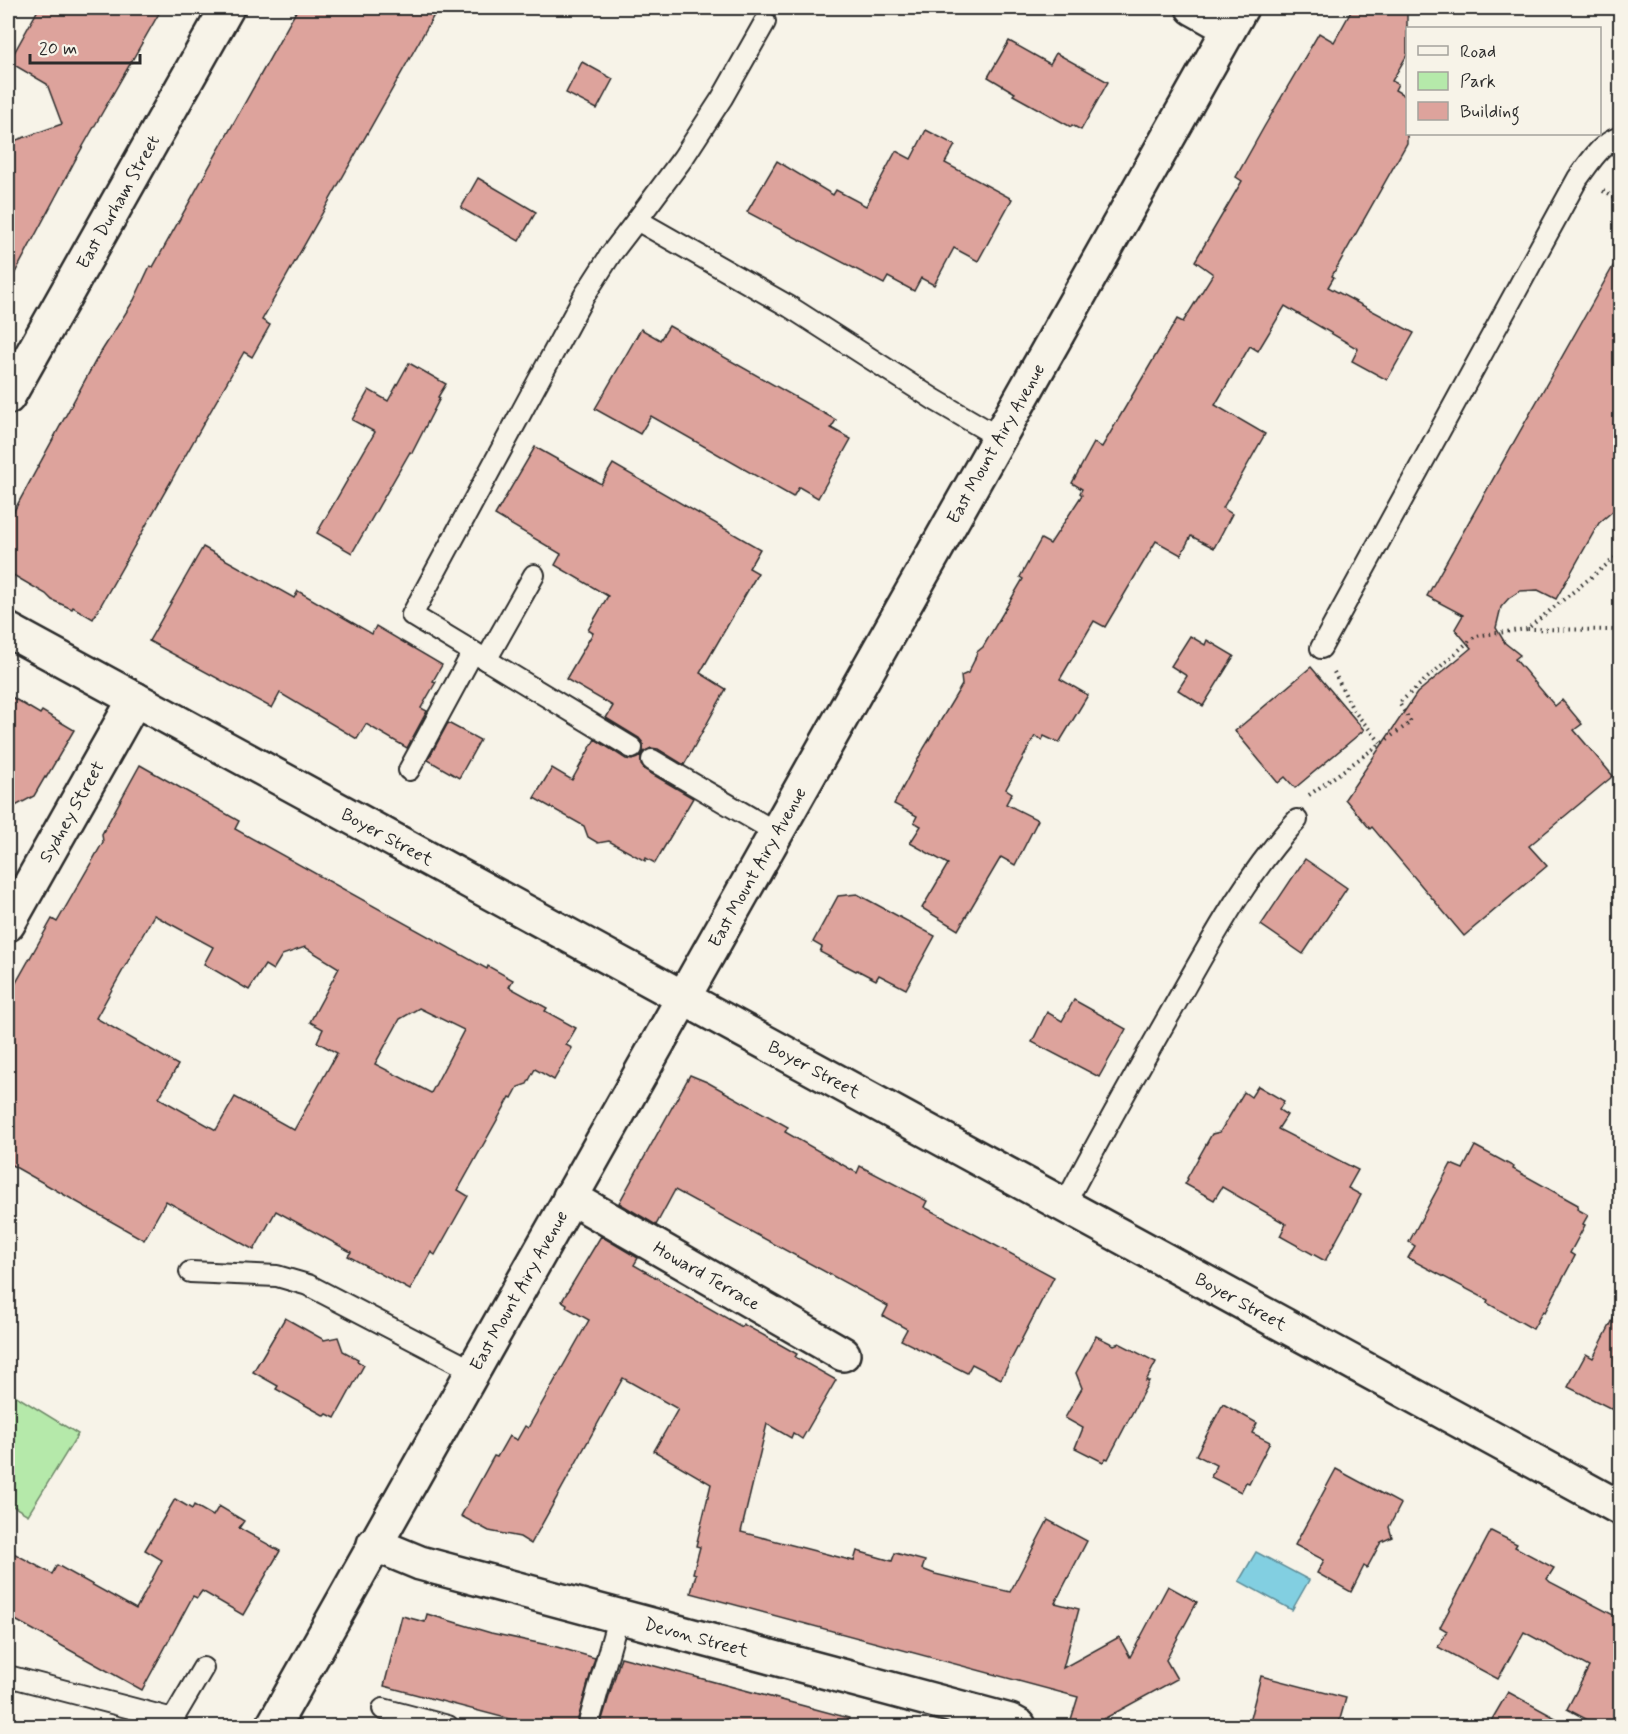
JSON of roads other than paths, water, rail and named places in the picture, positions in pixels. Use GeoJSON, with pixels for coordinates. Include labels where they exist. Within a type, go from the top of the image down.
{"type":"FeatureCollection","features":[{"type":"Feature","properties":{"kind":"street","name":"East Durham Street"},"geometry":{"type":"LineString","coordinates":[[8,397],[227,8]]}},
{"type":"Feature","properties":{"kind":"street"},"geometry":{"type":"LineString","coordinates":[[1193,8],[1235,18]]}},
{"type":"Feature","properties":{"kind":"street","name":"East Mount Airy Avenue"},"geometry":{"type":"LineString","coordinates":[[273,1726],[1235,18]]}},
{"type":"Feature","properties":{"kind":"street","name":"Boyer Street"},"geometry":{"type":"LineString","coordinates":[[8,630],[1620,1508]]}},
{"type":"Feature","properties":{"kind":"street","name":"Sydney Street"},"geometry":{"type":"LineString","coordinates":[[8,924],[135,699]]}},
{"type":"Feature","properties":{"kind":"street","name":"Howard Terrace"},"geometry":{"type":"LineString","coordinates":[[570,1197],[843,1354]]}},
{"type":"Feature","properties":{"kind":"street","name":"Devon Street"},"geometry":{"type":"LineString","coordinates":[[374,1544],[420,1563],[1010,1721],[1019,1726]]}},
{"type":"Feature","properties":{"kind":"lane"},"geometry":{"type":"LineString","coordinates":[[632,748],[412,615],[584,296],[611,254],[684,158],[722,98],[765,22]]}},
{"type":"Feature","properties":{"kind":"lane"},"geometry":{"type":"LineString","coordinates":[[1321,648],[1578,178],[1599,149],[1620,137]]}},
{"type":"Feature","properties":{"kind":"lane"},"geometry":{"type":"LineString","coordinates":[[637,220],[790,307],[1000,438]]}},
{"type":"Feature","properties":{"kind":"lane"},"geometry":{"type":"LineString","coordinates":[[409,770],[534,575]]}},
{"type":"Feature","properties":{"kind":"lane"},"geometry":{"type":"LineString","coordinates":[[652,760],[777,833]]}},
{"type":"Feature","properties":{"kind":"lane"},"geometry":{"type":"LineString","coordinates":[[1064,1206],[1126,1092],[1245,886],[1278,841],[1297,820]]}},
{"type":"Feature","properties":{"kind":"lane"},"geometry":{"type":"LineString","coordinates":[[190,1272],[277,1276],[308,1285],[472,1370]]}},
{"type":"Feature","properties":{"kind":"lane"},"geometry":{"type":"LineString","coordinates":[[588,1726],[619,1615]]}},
{"type":"Feature","properties":{"kind":"lane"},"geometry":{"type":"LineString","coordinates":[[8,1676],[173,1719],[203,1668]]}},
{"type":"Feature","properties":{"kind":"lane"},"geometry":{"type":"LineString","coordinates":[[383,1709],[448,1726]]}},
{"type":"Feature","properties":{"kind":"water"},"geometry":{"type":"Polygon","coordinates":[[[1256,1552],[1309,1580],[1292,1610],[1239,1581],[1256,1552]]]}}]}
